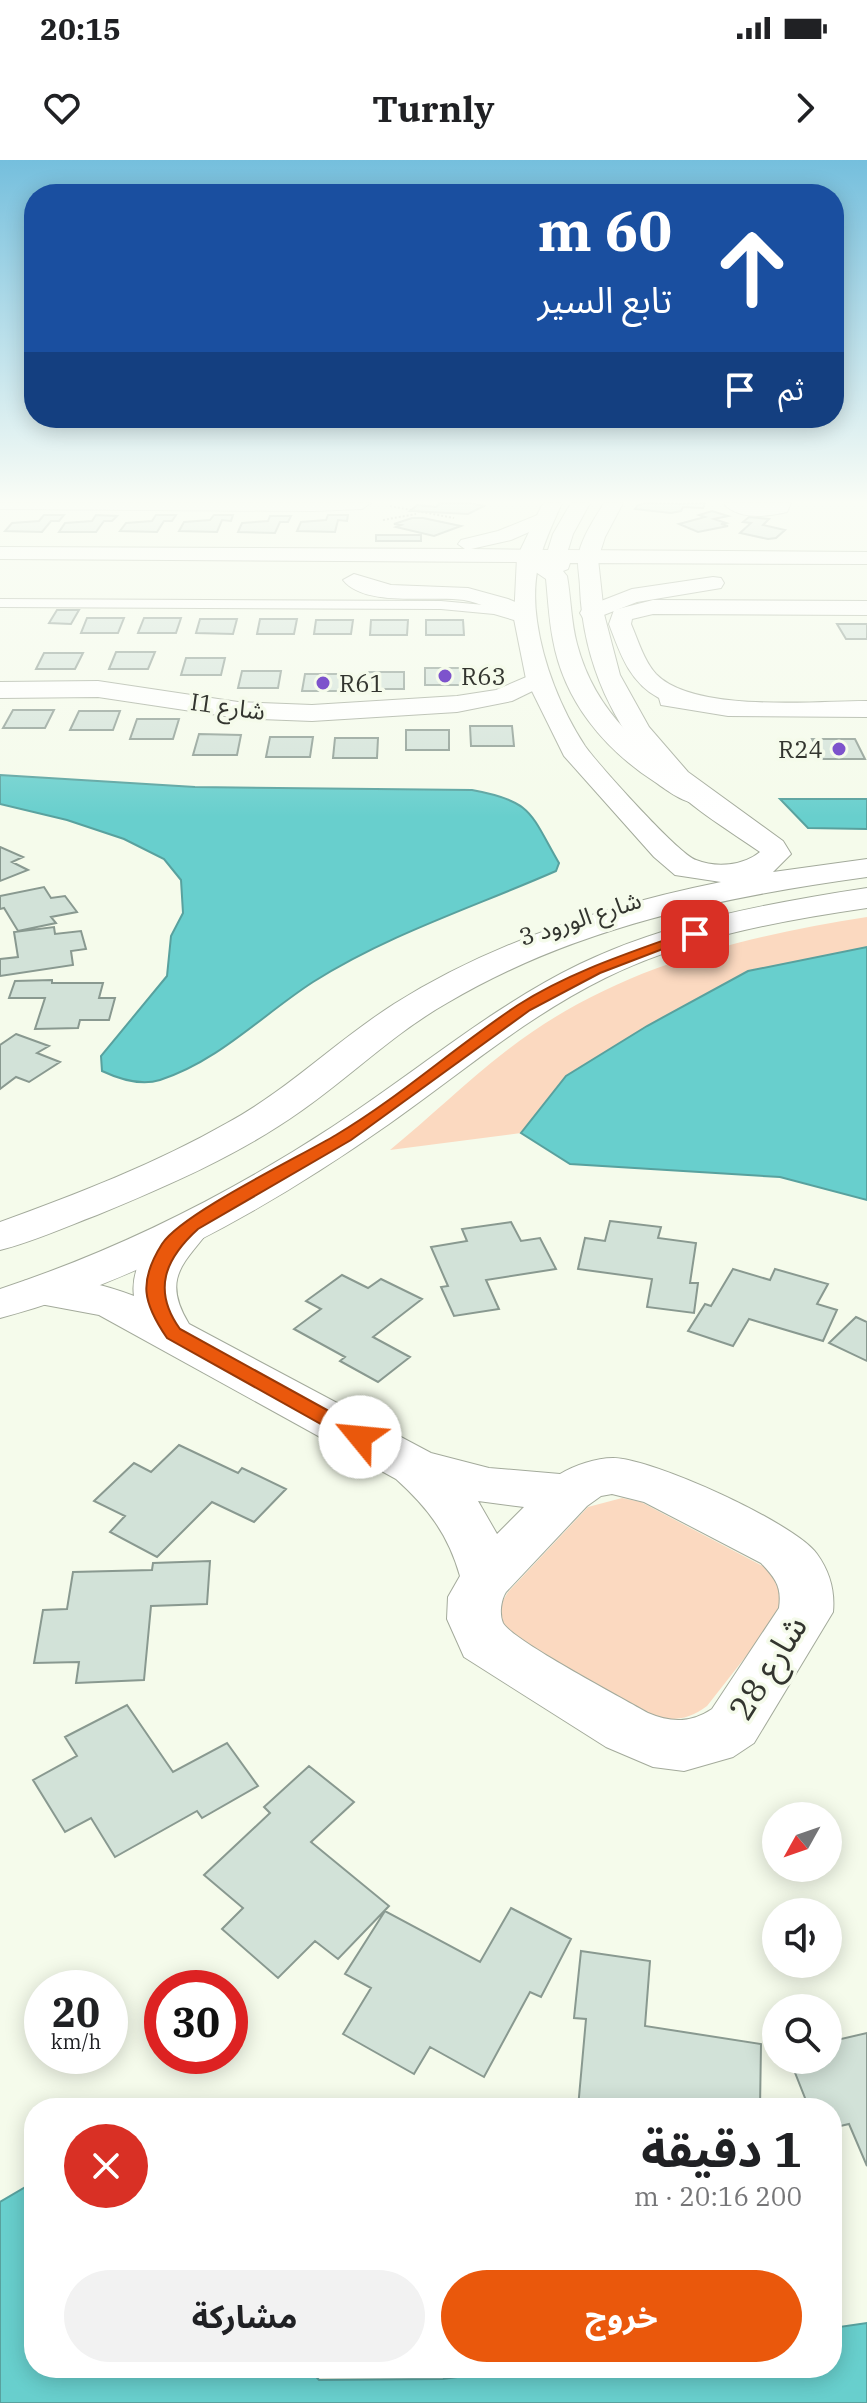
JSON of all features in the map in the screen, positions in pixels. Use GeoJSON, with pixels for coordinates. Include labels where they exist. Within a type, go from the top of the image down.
{"type":"FeatureCollection","features":[{"type":"Feature","properties":{"kind":"street"},"geometry":{"type":"LineString","coordinates":[[507,608],[525,617]]}},
{"type":"Feature","properties":{"kind":"street"},"geometry":{"type":"LineString","coordinates":[[529,608],[525,617],[538,679],[560,726],[594,775],[670,857],[700,872],[732,874],[761,867],[776,854],[772,847],[700,797],[673,774],[644,740],[602,659],[591,608]]}},
{"type":"Feature","properties":{"kind":"street"},"geometry":{"type":"LineString","coordinates":[[556,608],[570,663],[589,705],[603,727],[641,762],[762,833],[786,843],[843,856],[867,856]]}},
{"type":"Feature","properties":{"kind":"street"},"geometry":{"type":"LineString","coordinates":[[591,613],[604,608]]}},
{"type":"Feature","properties":{"kind":"street"},"geometry":{"type":"LineString","coordinates":[[650,608],[622,615],[620,624],[640,674],[662,691],[698,704]]}},
{"type":"Feature","properties":{"kind":"street"},"geometry":{"type":"LineString","coordinates":[[797,608],[867,608]]}},
{"type":"Feature","properties":{"kind":"street","name":"I1 شارع"},"geometry":{"type":"LineString","coordinates":[[0,690],[98,689],[275,713],[350,712],[457,704],[503,696],[538,679]]}},
{"type":"Feature","properties":{"kind":"street"},"geometry":{"type":"LineString","coordinates":[[612,681],[652,695],[728,708],[867,709]]}},
{"type":"Feature","properties":{"kind":"street","name":"I1 شارع"},"geometry":{"type":"LineString","coordinates":[[457,704],[527,714],[560,726]]}},
{"type":"Feature","properties":{"kind":"street"},"geometry":{"type":"LineString","coordinates":[[644,740],[676,720],[728,708]]}},
{"type":"Feature","properties":{"kind":"street","name":"شارع الورود 3"},"geometry":{"type":"LineString","coordinates":[[424,1002],[446,981],[498,945],[547,922],[632,890],[670,857]]}},
{"type":"Feature","properties":{"kind":"street"},"geometry":{"type":"LineString","coordinates":[[0,1237],[145,1180],[215,1147],[275,1112],[372,1036],[424,1002],[477,972],[535,947],[617,917],[703,894],[793,877],[867,868]]}},
{"type":"Feature","properties":{"kind":"street"},"geometry":{"type":"LineString","coordinates":[[20,1298],[146,1248],[192,1225],[345,1137],[525,1007],[595,970],[672,941],[741,921],[867,898]]}},
{"type":"Feature","properties":{"kind":"street"},"geometry":{"type":"LineString","coordinates":[[173,1334],[159,1313],[155,1289],[159,1266],[171,1244],[192,1225]]}},
{"type":"Feature","properties":{"kind":"street","name":"شارع 28"},"geometry":{"type":"LineString","coordinates":[[20,1298],[82,1296],[115,1305],[414,1466],[441,1489],[463,1515],[478,1545],[487,1578]]}},
{"type":"Feature","properties":{"kind":"street","name":"شارع 28"},"geometry":{"type":"LineString","coordinates":[[414,1466],[489,1486],[569,1493]]}},
{"type":"Feature","properties":{"kind":"street","name":"شارع 28"},"geometry":{"type":"LineString","coordinates":[[612,1476],[638,1479],[780,1549],[798,1568],[808,1591],[806,1612],[733,1726],[712,1740],[684,1746],[653,1742],[546,1681],[484,1641],[474,1619],[475,1597],[487,1578],[569,1493],[587,1481],[612,1476]]}},
{"type":"Feature","properties":{"kind":"lane"},"geometry":{"type":"LineString","coordinates":[[475,608],[525,617]]}},
{"type":"Feature","properties":{"kind":"shaded area"},"geometry":{"type":"Polygon","coordinates":[[[867,917],[867,947],[748,971],[647,1026],[567,1076],[521,1133],[390,1150],[506,1051],[589,998],[632,978],[724,947],[867,917]]]}},
{"type":"Feature","properties":{"kind":"shaded area"},"geometry":{"type":"Polygon","coordinates":[[[622,1498],[641,1502],[770,1570],[782,1583],[779,1614],[707,1706],[684,1717],[669,1719],[643,1715],[513,1637],[502,1623],[499,1607],[508,1592],[588,1507],[622,1498]]]}},
{"type":"Feature","properties":{"kind":"water"},"geometry":{"type":"Polygon","coordinates":[[[0,775],[195,787],[472,790],[507,799],[528,812],[559,863],[556,871],[402,935],[342,965],[294,995],[221,1049],[181,1072],[153,1082],[130,1081],[102,1071],[101,1056],[167,976],[171,936],[183,913],[181,880],[164,859],[124,839],[67,820],[0,804],[0,775]]]}},
{"type":"Feature","properties":{"kind":"water"},"geometry":{"type":"Polygon","coordinates":[[[780,799],[867,799],[867,829],[808,828],[780,799]]]}},
{"type":"Feature","properties":{"kind":"water"},"geometry":{"type":"Polygon","coordinates":[[[867,947],[867,1200],[780,1177],[570,1164],[521,1133],[566,1076],[647,1026],[748,971],[867,947]]]}},
{"type":"Feature","properties":{"kind":"water"},"geometry":{"type":"Polygon","coordinates":[[[24,2188],[24,2378],[842,2378],[842,2327],[867,2323],[867,2403],[0,2403],[0,2202],[24,2188]]]}},
{"type":"Feature","properties":{"kind":"building"},"geometry":{"type":"Polygon","coordinates":[[[57,610],[79,610],[71,624],[49,623],[57,610]]]}},
{"type":"Feature","properties":{"kind":"building"},"geometry":{"type":"Polygon","coordinates":[[[87,618],[124,618],[118,633],[81,633],[87,618]]]}},
{"type":"Feature","properties":{"kind":"building"},"geometry":{"type":"Polygon","coordinates":[[[144,618],[181,618],[176,633],[138,633],[144,618]]]}},
{"type":"Feature","properties":{"kind":"building"},"geometry":{"type":"Polygon","coordinates":[[[200,619],[237,619],[233,634],[196,633],[200,619]]]}},
{"type":"Feature","properties":{"kind":"building"},"geometry":{"type":"Polygon","coordinates":[[[260,619],[297,619],[294,634],[257,634],[260,619]]]}},
{"type":"Feature","properties":{"kind":"building"},"geometry":{"type":"Polygon","coordinates":[[[316,620],[353,620],[351,634],[314,634],[316,620]]]}},
{"type":"Feature","properties":{"kind":"building"},"geometry":{"type":"Polygon","coordinates":[[[371,620],[408,620],[407,635],[370,635],[371,620]]]}},
{"type":"Feature","properties":{"kind":"building"},"geometry":{"type":"Polygon","coordinates":[[[426,620],[463,620],[464,635],[426,635],[426,620]]]}},
{"type":"Feature","properties":{"kind":"building"},"geometry":{"type":"Polygon","coordinates":[[[837,624],[867,624],[867,639],[846,639],[837,624]]]}},
{"type":"Feature","properties":{"kind":"building"},"geometry":{"type":"Polygon","coordinates":[[[116,652],[155,652],[148,669],[109,669],[116,652]]]}},
{"type":"Feature","properties":{"kind":"building"},"geometry":{"type":"Polygon","coordinates":[[[44,653],[83,653],[75,669],[36,669],[44,653]]]}},
{"type":"Feature","properties":{"kind":"building"},"geometry":{"type":"Polygon","coordinates":[[[186,658],[225,658],[221,675],[181,675],[186,658]]]}},
{"type":"Feature","properties":{"kind":"building","name":"R63"},"geometry":{"type":"Polygon","coordinates":[[[425,668],[464,668],[465,685],[425,685],[425,668]]]}},
{"type":"Feature","properties":{"kind":"building"},"geometry":{"type":"Polygon","coordinates":[[[242,671],[281,671],[278,688],[238,688],[242,671]]]}},
{"type":"Feature","properties":{"kind":"building"},"geometry":{"type":"Polygon","coordinates":[[[365,672],[404,672],[404,689],[364,689],[365,672]]]}},
{"type":"Feature","properties":{"kind":"building","name":"R61"},"geometry":{"type":"Polygon","coordinates":[[[305,674],[344,674],[342,691],[302,691],[305,674]]]}},
{"type":"Feature","properties":{"kind":"building"},"geometry":{"type":"Polygon","coordinates":[[[13,710],[54,710],[45,728],[3,728],[13,710]]]}},
{"type":"Feature","properties":{"kind":"building"},"geometry":{"type":"Polygon","coordinates":[[[79,711],[120,711],[113,730],[70,730],[79,711]]]}},
{"type":"Feature","properties":{"kind":"building"},"geometry":{"type":"Polygon","coordinates":[[[137,719],[179,719],[173,739],[130,739],[137,719]]]}},
{"type":"Feature","properties":{"kind":"building"},"geometry":{"type":"Polygon","coordinates":[[[470,726],[512,726],[514,746],[471,746],[470,726]]]}},
{"type":"Feature","properties":{"kind":"building"},"geometry":{"type":"Polygon","coordinates":[[[406,730],[449,730],[449,750],[406,750],[406,730]]]}},
{"type":"Feature","properties":{"kind":"building"},"geometry":{"type":"Polygon","coordinates":[[[199,734],[241,735],[237,755],[193,755],[199,734]]]}},
{"type":"Feature","properties":{"kind":"building"},"geometry":{"type":"Polygon","coordinates":[[[270,737],[313,737],[310,757],[266,757],[270,737]]]}},
{"type":"Feature","properties":{"kind":"building"},"geometry":{"type":"Polygon","coordinates":[[[335,738],[378,738],[377,758],[333,758],[335,738]]]}},
{"type":"Feature","properties":{"kind":"building","name":"R24"},"geometry":{"type":"Polygon","coordinates":[[[812,739],[855,739],[865,759],[822,759],[812,739]]]}},
{"type":"Feature","properties":{"kind":"building"},"geometry":{"type":"Polygon","coordinates":[[[0,847],[23,857],[12,862],[28,870],[0,881],[0,847]]]}},
{"type":"Feature","properties":{"kind":"building"},"geometry":{"type":"Polygon","coordinates":[[[44,887],[51,898],[65,896],[77,912],[51,917],[56,923],[18,931],[4,908],[0,909],[0,896],[44,887]]]}},
{"type":"Feature","properties":{"kind":"building"},"geometry":{"type":"Polygon","coordinates":[[[54,927],[55,934],[81,931],[86,949],[71,951],[73,965],[0,976],[0,959],[18,957],[14,932],[54,927]]]}},
{"type":"Feature","properties":{"kind":"building"},"geometry":{"type":"Polygon","coordinates":[[[52,980],[52,983],[103,983],[99,998],[115,998],[109,1020],[80,1020],[78,1028],[35,1029],[45,998],[9,998],[15,981],[52,980]]]}},
{"type":"Feature","properties":{"kind":"building"},"geometry":{"type":"Polygon","coordinates":[[[16,1034],[49,1046],[37,1053],[60,1062],[29,1082],[16,1077],[0,1089],[0,1045],[16,1034]]]}},
{"type":"Feature","properties":{"kind":"building"},"geometry":{"type":"Polygon","coordinates":[[[610,1221],[661,1227],[658,1238],[696,1243],[690,1283],[698,1283],[694,1313],[647,1307],[652,1279],[578,1269],[585,1238],[605,1241],[610,1221]]]}},
{"type":"Feature","properties":{"kind":"building"},"geometry":{"type":"Polygon","coordinates":[[[511,1222],[521,1241],[540,1238],[556,1269],[486,1280],[499,1309],[454,1316],[441,1287],[448,1286],[431,1247],[467,1241],[462,1229],[511,1222]]]}},
{"type":"Feature","properties":{"kind":"building"},"geometry":{"type":"Polygon","coordinates":[[[733,1269],[770,1280],[775,1269],[828,1284],[817,1304],[837,1310],[823,1341],[749,1319],[733,1346],[688,1331],[705,1304],[711,1306],[733,1269]]]}},
{"type":"Feature","properties":{"kind":"building"},"geometry":{"type":"Polygon","coordinates":[[[342,1275],[368,1288],[381,1279],[422,1299],[373,1337],[410,1357],[378,1382],[340,1361],[345,1357],[294,1329],[321,1309],[306,1301],[342,1275]]]}},
{"type":"Feature","properties":{"kind":"building"},"geometry":{"type":"Polygon","coordinates":[[[856,1317],[867,1322],[867,1361],[829,1343],[856,1317]]]}},
{"type":"Feature","properties":{"kind":"building"},"geometry":{"type":"Polygon","coordinates":[[[179,1445],[238,1473],[242,1468],[286,1489],[254,1522],[212,1502],[157,1557],[110,1532],[125,1516],[94,1501],[134,1463],[151,1472],[179,1445]]]}},
{"type":"Feature","properties":{"kind":"building"},"geometry":{"type":"Polygon","coordinates":[[[210,1561],[207,1604],[151,1606],[144,1680],[76,1683],[79,1662],[34,1663],[43,1610],[67,1609],[73,1572],[152,1570],[153,1563],[210,1561]]]}},
{"type":"Feature","properties":{"kind":"building"},"geometry":{"type":"Polygon","coordinates":[[[127,1705],[173,1772],[227,1743],[258,1786],[202,1818],[197,1811],[115,1857],[91,1818],[65,1832],[33,1780],[77,1756],[65,1737],[127,1705]]]}},
{"type":"Feature","properties":{"kind":"building"},"geometry":{"type":"Polygon","coordinates":[[[309,1766],[354,1802],[311,1842],[389,1906],[338,1959],[315,1941],[278,1978],[222,1929],[243,1908],[204,1875],[270,1813],[264,1807],[309,1766]]]}},
{"type":"Feature","properties":{"kind":"building"},"geometry":{"type":"Polygon","coordinates":[[[511,1908],[571,1939],[541,1997],[530,1992],[484,2077],[430,2047],[414,2074],[343,2034],[371,1988],[345,1974],[385,1911],[480,1962],[511,1908]]]}},
{"type":"Feature","properties":{"kind":"building"},"geometry":{"type":"Polygon","coordinates":[[[581,1951],[650,1961],[645,2026],[761,2044],[760,2098],[579,2098],[586,2019],[574,2018],[581,1951]]]}},
{"type":"Feature","properties":{"kind":"building"},"geometry":{"type":"Polygon","coordinates":[[[867,2033],[867,2166],[849,2124],[842,2126],[842,2098],[805,2098],[796,2074],[842,2074],[842,2039],[867,2033]]]}},
{"type":"Feature","properties":{"kind":"place","name":"R63"},"geometry":{"type":"Point","coordinates":[445,676]}},
{"type":"Feature","properties":{"kind":"place","name":"R61"},"geometry":{"type":"Point","coordinates":[323,683]}},
{"type":"Feature","properties":{"kind":"place","name":"R24"},"geometry":{"type":"Point","coordinates":[839,749]}},
{"type":"Feature","properties":{"kind":"route"},"geometry":{"type":"LineString","coordinates":[[360,1437],[173,1334],[159,1313],[155,1289],[159,1266],[171,1244],[192,1225],[274,1181],[345,1137],[525,1007],[595,970],[695,934]]}}]}
